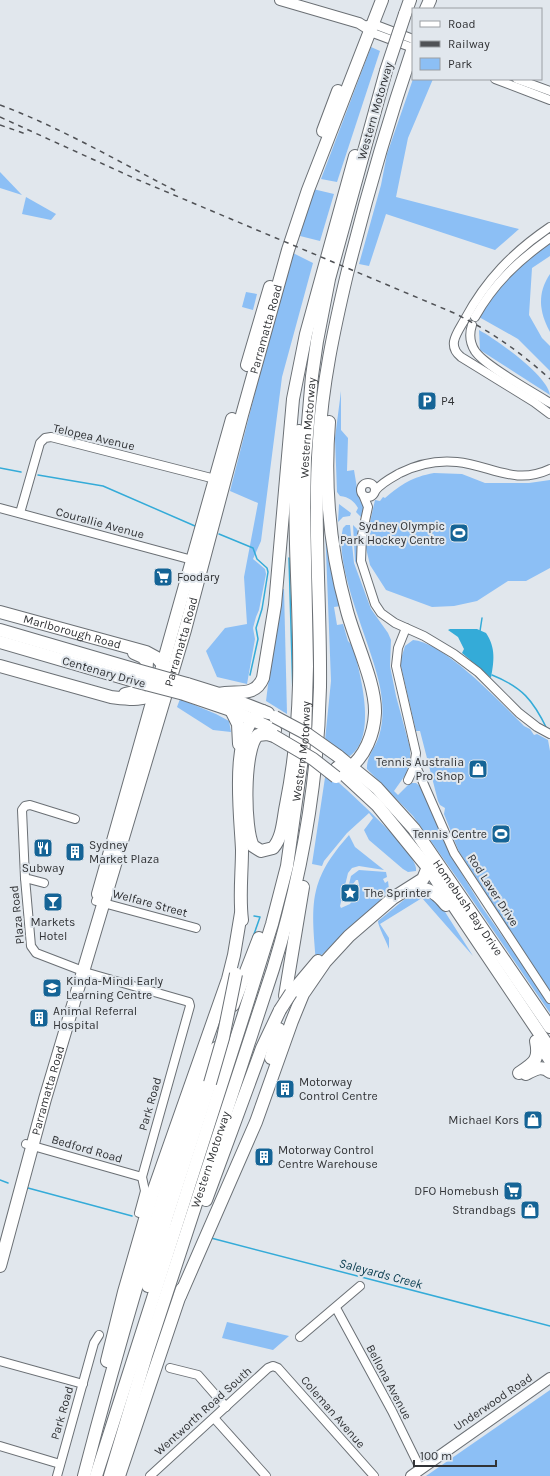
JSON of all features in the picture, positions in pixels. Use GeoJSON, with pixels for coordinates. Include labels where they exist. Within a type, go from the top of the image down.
{"type":"FeatureCollection","features":[{"type":"Feature","properties":{"kind":"highway","name":"Parramatta Road"},"geometry":{"type":"LineString","coordinates":[[369,27],[374,0]]}},
{"type":"Feature","properties":{"kind":"highway","name":"Parramatta Road"},"geometry":{"type":"LineString","coordinates":[[0,1266],[3,1232],[100,902],[171,680],[199,562],[285,231],[369,27],[382,0]]}},
{"type":"Feature","properties":{"kind":"highway","name":"Western Motorway"},"geometry":{"type":"LineString","coordinates":[[158,1230],[178,1222],[272,924],[287,866],[305,737],[307,666],[304,508],[305,458],[312,376],[329,279],[386,71],[410,0]]}},
{"type":"Feature","properties":{"kind":"highway","name":"Western Motorway"},"geometry":{"type":"LineString","coordinates":[[199,1228],[287,924],[304,842],[316,767],[320,658],[316,541],[319,439],[332,341],[365,204],[398,92],[412,51]]}},
{"type":"Feature","properties":{"kind":"highway"},"geometry":{"type":"LineString","coordinates":[[219,694],[230,692],[241,693],[253,690],[260,685],[264,674],[275,605],[291,412],[306,334],[357,148],[373,118]]}},
{"type":"Feature","properties":{"kind":"highway"},"geometry":{"type":"LineString","coordinates":[[274,733],[256,737],[250,753],[247,793],[249,832],[253,846],[261,850],[271,850],[278,842],[294,758],[299,685],[295,549],[296,462],[304,388],[322,275]]}},
{"type":"Feature","properties":{"kind":"highway"},"geometry":{"type":"LineString","coordinates":[[337,773],[352,766],[360,757],[368,743],[375,712],[372,690],[350,621],[337,568],[328,502],[327,440],[343,291]]}},
{"type":"Feature","properties":{"kind":"highway","name":"Parramatta Road"},"geometry":{"type":"LineString","coordinates":[[100,902],[153,695],[166,651],[199,562]]}},
{"type":"Feature","properties":{"kind":"highway","name":"Marlborough Road"},"geometry":{"type":"LineString","coordinates":[[0,612],[146,652],[163,663],[171,680]]}},
{"type":"Feature","properties":{"kind":"highway"},"geometry":{"type":"LineString","coordinates":[[0,622],[16,629],[42,636],[44,643]]}},
{"type":"Feature","properties":{"kind":"highway","name":"Centenary Drive"},"geometry":{"type":"LineString","coordinates":[[0,630],[44,643],[136,675],[185,689],[219,694],[263,711]]}},
{"type":"Feature","properties":{"kind":"highway"},"geometry":{"type":"LineString","coordinates":[[99,692],[124,694],[138,691],[146,678],[148,670],[147,662],[143,657],[106,641]]}},
{"type":"Feature","properties":{"kind":"highway","name":"Centenary Drive"},"geometry":{"type":"LineString","coordinates":[[0,642],[89,668],[136,675]]}},
{"type":"Feature","properties":{"kind":"highway"},"geometry":{"type":"LineString","coordinates":[[0,650],[69,667],[89,668]]}},
{"type":"Feature","properties":{"kind":"highway","name":"Marlborough Road"},"geometry":{"type":"LineString","coordinates":[[146,652],[166,651]]}},
{"type":"Feature","properties":{"kind":"highway"},"geometry":{"type":"LineString","coordinates":[[0,666],[130,700],[141,709],[146,723]]}},
{"type":"Feature","properties":{"kind":"highway"},"geometry":{"type":"LineString","coordinates":[[130,700],[153,695],[171,680]]}},
{"type":"Feature","properties":{"kind":"highway","name":"Centenary Drive"},"geometry":{"type":"LineString","coordinates":[[185,689],[252,719],[274,733]]}},
{"type":"Feature","properties":{"kind":"highway"},"geometry":{"type":"LineString","coordinates":[[152,1216],[170,1142],[228,979],[234,955],[241,913],[242,849],[236,768],[240,732],[237,720],[231,710]]}},
{"type":"Feature","properties":{"kind":"highway"},"geometry":{"type":"LineString","coordinates":[[239,793],[243,744],[252,719],[263,711]]}},
{"type":"Feature","properties":{"kind":"highway","name":"Homebush Bay Drive"},"geometry":{"type":"LineString","coordinates":[[263,711],[307,734],[352,766],[396,807],[494,965],[550,1049]]}},
{"type":"Feature","properties":{"kind":"highway","name":"Homebush Bay Drive"},"geometry":{"type":"LineString","coordinates":[[274,733],[337,773],[377,805],[418,855],[432,864],[549,1024]]}},
{"type":"Feature","properties":{"kind":"highway","name":"Western Motorway"},"geometry":{"type":"LineString","coordinates":[[288,995],[307,864],[304,842]]}},
{"type":"Feature","properties":{"kind":"highway"},"geometry":{"type":"LineString","coordinates":[[119,1476],[180,1296],[195,1239],[262,1048],[280,1010],[288,995],[348,936],[388,902],[423,879],[432,864]]}},
{"type":"Feature","properties":{"kind":"highway","name":"Western Motorway"},"geometry":{"type":"LineString","coordinates":[[96,1476],[143,1324],[158,1230],[152,1216],[192,1109],[257,945],[272,899],[287,866]]}},
{"type":"Feature","properties":{"kind":"highway"},"geometry":{"type":"LineString","coordinates":[[406,890],[418,888],[425,889],[440,897],[494,965]]}},
{"type":"Feature","properties":{"kind":"highway"},"geometry":{"type":"LineString","coordinates":[[152,1216],[210,1083],[223,1038],[236,974],[242,920],[241,913]]}},
{"type":"Feature","properties":{"kind":"highway"},"geometry":{"type":"LineString","coordinates":[[199,1228],[256,1122],[298,1006],[315,970]]}},
{"type":"Feature","properties":{"kind":"highway"},"geometry":{"type":"LineString","coordinates":[[509,988],[535,1038],[550,1060]]}},
{"type":"Feature","properties":{"kind":"highway","name":"Western Motorway"},"geometry":{"type":"LineString","coordinates":[[199,1228],[255,1105],[272,1057],[279,1029]]}},
{"type":"Feature","properties":{"kind":"highway"},"geometry":{"type":"LineString","coordinates":[[535,1038],[537,1049],[536,1060],[520,1076],[540,1068],[545,1068],[550,1072]]}},
{"type":"Feature","properties":{"kind":"highway"},"geometry":{"type":"LineString","coordinates":[[84,1476],[114,1329],[158,1230]]}},
{"type":"Feature","properties":{"kind":"highway"},"geometry":{"type":"LineString","coordinates":[[110,1476],[146,1356],[181,1252],[195,1239]]}},
{"type":"Feature","properties":{"kind":"main road"},"geometry":{"type":"LineString","coordinates":[[280,0],[369,27]]}},
{"type":"Feature","properties":{"kind":"main road","name":"Underwood Road"},"geometry":{"type":"LineString","coordinates":[[411,1476],[420,1468],[550,1378]]}},
{"type":"Feature","properties":{"kind":"street"},"geometry":{"type":"LineString","coordinates":[[369,27],[412,39]]}},
{"type":"Feature","properties":{"kind":"street"},"geometry":{"type":"LineString","coordinates":[[369,27],[373,33],[412,48]]}},
{"type":"Feature","properties":{"kind":"street"},"geometry":{"type":"LineString","coordinates":[[497,80],[550,100]]}},
{"type":"Feature","properties":{"kind":"street"},"geometry":{"type":"LineString","coordinates":[[520,80],[550,91]]}},
{"type":"Feature","properties":{"kind":"street"},"geometry":{"type":"LineString","coordinates":[[550,227],[521,247],[493,282],[475,300],[455,336],[453,346],[456,353],[550,414]]}},
{"type":"Feature","properties":{"kind":"street"},"geometry":{"type":"LineString","coordinates":[[550,238],[493,282],[472,324],[472,345],[479,356],[550,403]]}},
{"type":"Feature","properties":{"kind":"street","name":"Telopea Avenue"},"geometry":{"type":"LineString","coordinates":[[20,513],[40,443],[45,438],[50,437],[220,481]]}},
{"type":"Feature","properties":{"kind":"street"},"geometry":{"type":"LineString","coordinates":[[364,497],[369,498],[376,489],[412,467],[443,461],[458,462],[497,473],[515,476],[532,475],[550,469]]}},
{"type":"Feature","properties":{"kind":"street"},"geometry":{"type":"LineString","coordinates":[[376,489],[368,483],[362,485],[360,492],[368,507],[363,522],[360,548],[361,561],[375,604],[388,619],[424,636],[448,650],[478,672],[519,713],[537,727],[550,734]]}},
{"type":"Feature","properties":{"kind":"street"},"geometry":{"type":"LineString","coordinates":[[363,522],[370,514],[376,489]]}},
{"type":"Feature","properties":{"kind":"street","name":"Courallie Avenue"},"geometry":{"type":"LineString","coordinates":[[0,508],[199,562]]}},
{"type":"Feature","properties":{"kind":"street","name":"Rod Laver Drive"},"geometry":{"type":"LineString","coordinates":[[406,628],[398,648],[396,666],[416,749],[415,764],[454,853],[550,999]]}},
{"type":"Feature","properties":{"kind":"street"},"geometry":{"type":"LineString","coordinates":[[408,780],[415,764]]}},
{"type":"Feature","properties":{"kind":"street","name":"Plaza Road"},"geometry":{"type":"LineString","coordinates":[[75,819],[30,805],[25,806],[22,810],[25,878],[33,950],[47,958],[80,970]]}},
{"type":"Feature","properties":{"kind":"street","name":"Plaza Road"},"geometry":{"type":"LineString","coordinates":[[25,878],[44,883]]}},
{"type":"Feature","properties":{"kind":"street","name":"Welfare Street"},"geometry":{"type":"LineString","coordinates":[[100,902],[196,928]]}},
{"type":"Feature","properties":{"kind":"street","name":"Park Road"},"geometry":{"type":"LineString","coordinates":[[80,970],[189,1002],[190,1006],[142,1177],[152,1216]]}},
{"type":"Feature","properties":{"kind":"street","name":"Bedford Road"},"geometry":{"type":"LineString","coordinates":[[29,1145],[142,1177]]}},
{"type":"Feature","properties":{"kind":"street"},"geometry":{"type":"LineString","coordinates":[[300,1337],[336,1308],[360,1286]]}},
{"type":"Feature","properties":{"kind":"street","name":"Bellona Avenue"},"geometry":{"type":"LineString","coordinates":[[336,1308],[392,1411],[420,1468]]}},
{"type":"Feature","properties":{"kind":"street","name":"Park Road"},"geometry":{"type":"LineString","coordinates":[[57,1476],[94,1343],[99,1335]]}},
{"type":"Feature","properties":{"kind":"street"},"geometry":{"type":"LineString","coordinates":[[0,1361],[83,1384]]}},
{"type":"Feature","properties":{"kind":"street","name":"Wentworth Road South"},"geometry":{"type":"LineString","coordinates":[[150,1476],[268,1368],[273,1366]]}},
{"type":"Feature","properties":{"kind":"street","name":"Coleman Avenue"},"geometry":{"type":"LineString","coordinates":[[273,1366],[278,1368],[374,1476]]}},
{"type":"Feature","properties":{"kind":"street"},"geometry":{"type":"LineString","coordinates":[[170,1368],[198,1375],[226,1407]]}},
{"type":"Feature","properties":{"kind":"street"},"geometry":{"type":"LineString","coordinates":[[214,1418],[266,1476]]}},
{"type":"Feature","properties":{"kind":"street"},"geometry":{"type":"LineString","coordinates":[[0,1446],[60,1464]]}},
{"type":"Feature","properties":{"kind":"green space"},"geometry":{"type":"Polygon","coordinates":[[[371,47],[380,51],[337,182],[321,179],[371,47]]]}},
{"type":"Feature","properties":{"kind":"green space"},"geometry":{"type":"Polygon","coordinates":[[[413,80],[433,80],[408,138],[396,197],[519,229],[495,250],[386,214],[369,266],[359,264],[381,185],[387,154],[413,80]]]}},
{"type":"Feature","properties":{"kind":"green space"},"geometry":{"type":"Polygon","coordinates":[[[0,172],[22,195],[0,188],[0,172]]]}},
{"type":"Feature","properties":{"kind":"green space"},"geometry":{"type":"Polygon","coordinates":[[[313,189],[334,194],[320,241],[300,236],[313,189]]]}},
{"type":"Feature","properties":{"kind":"green space"},"geometry":{"type":"Polygon","coordinates":[[[26,197],[56,214],[51,220],[22,214],[26,197]]]}},
{"type":"Feature","properties":{"kind":"green space"},"geometry":{"type":"Polygon","coordinates":[[[550,243],[550,256],[532,268],[529,315],[542,338],[550,346],[550,371],[518,339],[479,317],[493,295],[522,262],[550,243]]]}},
{"type":"Feature","properties":{"kind":"green space"},"geometry":{"type":"Polygon","coordinates":[[[291,252],[313,263],[282,377],[261,541],[253,559],[265,569],[266,574],[259,610],[253,628],[255,639],[247,684],[217,677],[206,651],[225,628],[247,624],[244,577],[258,503],[230,491],[291,252]]]}},
{"type":"Feature","properties":{"kind":"green space"},"geometry":{"type":"Polygon","coordinates":[[[550,274],[550,332],[546,325],[542,310],[541,295],[550,274]]]}},
{"type":"Feature","properties":{"kind":"green space"},"geometry":{"type":"Polygon","coordinates":[[[246,292],[257,294],[253,310],[242,307],[246,292]]]}},
{"type":"Feature","properties":{"kind":"green space"},"geometry":{"type":"Polygon","coordinates":[[[479,330],[509,350],[531,368],[547,387],[550,395],[480,350],[479,330]]]}},
{"type":"Feature","properties":{"kind":"green space"},"geometry":{"type":"Polygon","coordinates":[[[341,391],[341,430],[348,438],[347,471],[354,470],[358,494],[365,503],[362,518],[356,512],[358,508],[353,501],[349,498],[340,496],[337,492],[335,438],[341,391]]]}},
{"type":"Feature","properties":{"kind":"green space","name":"Sydney Olympic Park Hockey Centre"},"geometry":{"type":"Polygon","coordinates":[[[434,473],[462,474],[485,483],[529,483],[550,480],[550,568],[526,581],[508,581],[477,601],[454,606],[432,607],[386,590],[370,565],[365,544],[375,500],[380,501],[383,497],[385,498],[402,485],[413,479],[434,473]]]}},
{"type":"Feature","properties":{"kind":"green space"},"geometry":{"type":"Polygon","coordinates":[[[339,504],[351,513],[350,516],[343,517],[338,522],[339,504]]]}},
{"type":"Feature","properties":{"kind":"green space"},"geometry":{"type":"Polygon","coordinates":[[[325,525],[341,606],[334,607],[337,625],[343,624],[348,641],[353,646],[363,688],[365,704],[363,734],[358,747],[350,756],[346,755],[325,740],[331,681],[325,525]]]}},
{"type":"Feature","properties":{"kind":"green space"},"geometry":{"type":"Polygon","coordinates":[[[346,525],[350,525],[354,563],[371,609],[388,633],[391,640],[390,666],[396,696],[410,748],[410,761],[406,774],[394,791],[398,795],[410,783],[416,783],[422,788],[450,854],[482,907],[550,1004],[550,1013],[413,816],[367,769],[368,760],[378,740],[381,730],[382,699],[376,670],[348,584],[343,563],[341,544],[343,528],[346,525]]]}},
{"type":"Feature","properties":{"kind":"green space"},"geometry":{"type":"Polygon","coordinates":[[[353,525],[359,534],[357,555],[362,575],[355,561],[353,525]]]}},
{"type":"Feature","properties":{"kind":"green space"},"geometry":{"type":"Polygon","coordinates":[[[280,589],[284,589],[287,714],[266,701],[280,589]]]}},
{"type":"Feature","properties":{"kind":"green space","name":"Tennis Centre"},"geometry":{"type":"Polygon","coordinates":[[[413,640],[426,643],[456,662],[524,726],[530,729],[534,735],[537,734],[548,740],[550,751],[550,991],[485,896],[484,894],[486,893],[459,852],[444,814],[445,808],[440,805],[438,801],[420,731],[416,731],[400,662],[405,646],[413,640]]]}},
{"type":"Feature","properties":{"kind":"green space"},"geometry":{"type":"Polygon","coordinates":[[[180,699],[229,721],[231,732],[213,730],[177,707],[180,699]]]}},
{"type":"Feature","properties":{"kind":"green space"},"geometry":{"type":"Polygon","coordinates":[[[326,771],[394,836],[406,850],[414,863],[416,871],[408,872],[403,869],[369,840],[364,830],[373,818],[369,813],[347,833],[324,861],[322,866],[312,864],[326,771]]]}},
{"type":"Feature","properties":{"kind":"green space"},"geometry":{"type":"Polygon","coordinates":[[[349,835],[355,847],[384,870],[359,866],[352,868],[348,873],[340,906],[341,908],[350,904],[360,889],[358,880],[356,880],[350,888],[348,888],[351,876],[359,870],[386,872],[387,877],[383,879],[385,883],[388,881],[389,889],[386,895],[316,960],[313,922],[316,893],[326,865],[349,835]]]}},
{"type":"Feature","properties":{"kind":"green space"},"geometry":{"type":"Polygon","coordinates":[[[416,894],[430,896],[440,904],[473,956],[422,898],[380,924],[389,938],[389,949],[379,927],[378,921],[405,899],[416,894]]]}},
{"type":"Feature","properties":{"kind":"green space"},"geometry":{"type":"Polygon","coordinates":[[[227,1322],[289,1336],[273,1350],[222,1338],[227,1322]]]}},
{"type":"Feature","properties":{"kind":"green space"},"geometry":{"type":"Polygon","coordinates":[[[550,1390],[550,1476],[426,1476],[550,1390]]]}},
{"type":"Feature","properties":{"kind":"shaded area"},"geometry":{"type":"Polygon","coordinates":[[[477,629],[486,633],[493,649],[491,678],[462,653],[464,649],[458,637],[448,630],[477,629]]]}},
{"type":"Feature","properties":{"kind":"waterway"},"geometry":{"type":"LineString","coordinates":[[0,468],[21,472]]}},
{"type":"Feature","properties":{"kind":"waterway"},"geometry":{"type":"LineString","coordinates":[[38,475],[103,486],[195,526]]}},
{"type":"Feature","properties":{"kind":"waterway"},"geometry":{"type":"LineString","coordinates":[[219,534],[253,548],[257,559],[267,568],[268,572],[262,609],[256,628],[258,639],[250,675]]}},
{"type":"Feature","properties":{"kind":"waterway"},"geometry":{"type":"LineString","coordinates":[[289,558],[293,696]]}},
{"type":"Feature","properties":{"kind":"waterway"},"geometry":{"type":"LineString","coordinates":[[480,631],[482,618]]}},
{"type":"Feature","properties":{"kind":"waterway"},"geometry":{"type":"LineString","coordinates":[[492,675],[511,684],[526,696],[537,710],[547,729]]}},
{"type":"Feature","properties":{"kind":"waterway"},"geometry":{"type":"LineString","coordinates":[[253,937],[260,917],[254,916]]}},
{"type":"Feature","properties":{"kind":"waterway","name":"Saleyards Creek"},"geometry":{"type":"LineString","coordinates":[[0,1180],[8,1183]]}},
{"type":"Feature","properties":{"kind":"waterway","name":"Saleyards Creek"},"geometry":{"type":"LineString","coordinates":[[28,1188],[132,1216]]}},
{"type":"Feature","properties":{"kind":"waterway","name":"Saleyards Creek"},"geometry":{"type":"LineString","coordinates":[[211,1238],[550,1326]]}},
{"type":"Feature","properties":{"kind":"railway"},"geometry":{"type":"LineString","coordinates":[[0,105],[46,124],[178,192]]}},
{"type":"Feature","properties":{"kind":"railway"},"geometry":{"type":"LineString","coordinates":[[0,117],[136,179],[454,313],[481,327],[505,343],[550,379]]}},
{"type":"Feature","properties":{"kind":"railway"},"geometry":{"type":"LineString","coordinates":[[0,125],[26,134]]}},
{"type":"Feature","properties":{"kind":"place","name":"P4"},"geometry":{"type":"Point","coordinates":[427,401]}},
{"type":"Feature","properties":{"kind":"place","name":"Sydney Olympic Park Hockey Centre"},"geometry":{"type":"Point","coordinates":[459,533]}},
{"type":"Feature","properties":{"kind":"place","name":"Foodary"},"geometry":{"type":"Point","coordinates":[163,577]}},
{"type":"Feature","properties":{"kind":"place","name":"Tennis Australia Pro Shop"},"geometry":{"type":"Point","coordinates":[478,769]}},
{"type":"Feature","properties":{"kind":"place","name":"Tennis Centre"},"geometry":{"type":"Point","coordinates":[501,834]}},
{"type":"Feature","properties":{"kind":"place","name":"Subway"},"geometry":{"type":"Point","coordinates":[43,848]}},
{"type":"Feature","properties":{"kind":"place","name":"Sydney Market Plaza"},"geometry":{"type":"Point","coordinates":[75,852]}},
{"type":"Feature","properties":{"kind":"place","name":"The Sprinter"},"geometry":{"type":"Point","coordinates":[350,893]}},
{"type":"Feature","properties":{"kind":"place","name":"Markets Hotel"},"geometry":{"type":"Point","coordinates":[53,902]}},
{"type":"Feature","properties":{"kind":"place","name":"Kinda-Mindi Early Learning Centre"},"geometry":{"type":"Point","coordinates":[52,988]}},
{"type":"Feature","properties":{"kind":"place","name":"Animal Referral Hospital"},"geometry":{"type":"Point","coordinates":[39,1018]}},
{"type":"Feature","properties":{"kind":"place","name":"Motorway Control Centre"},"geometry":{"type":"Point","coordinates":[285,1089]}},
{"type":"Feature","properties":{"kind":"place","name":"Michael Kors"},"geometry":{"type":"Point","coordinates":[533,1120]}},
{"type":"Feature","properties":{"kind":"place","name":"Motorway Control Centre Warehouse"},"geometry":{"type":"Point","coordinates":[264,1157]}},
{"type":"Feature","properties":{"kind":"place","name":"DFO Homebush"},"geometry":{"type":"Point","coordinates":[513,1191]}},
{"type":"Feature","properties":{"kind":"place","name":"Strandbags"},"geometry":{"type":"Point","coordinates":[530,1210]}}]}
